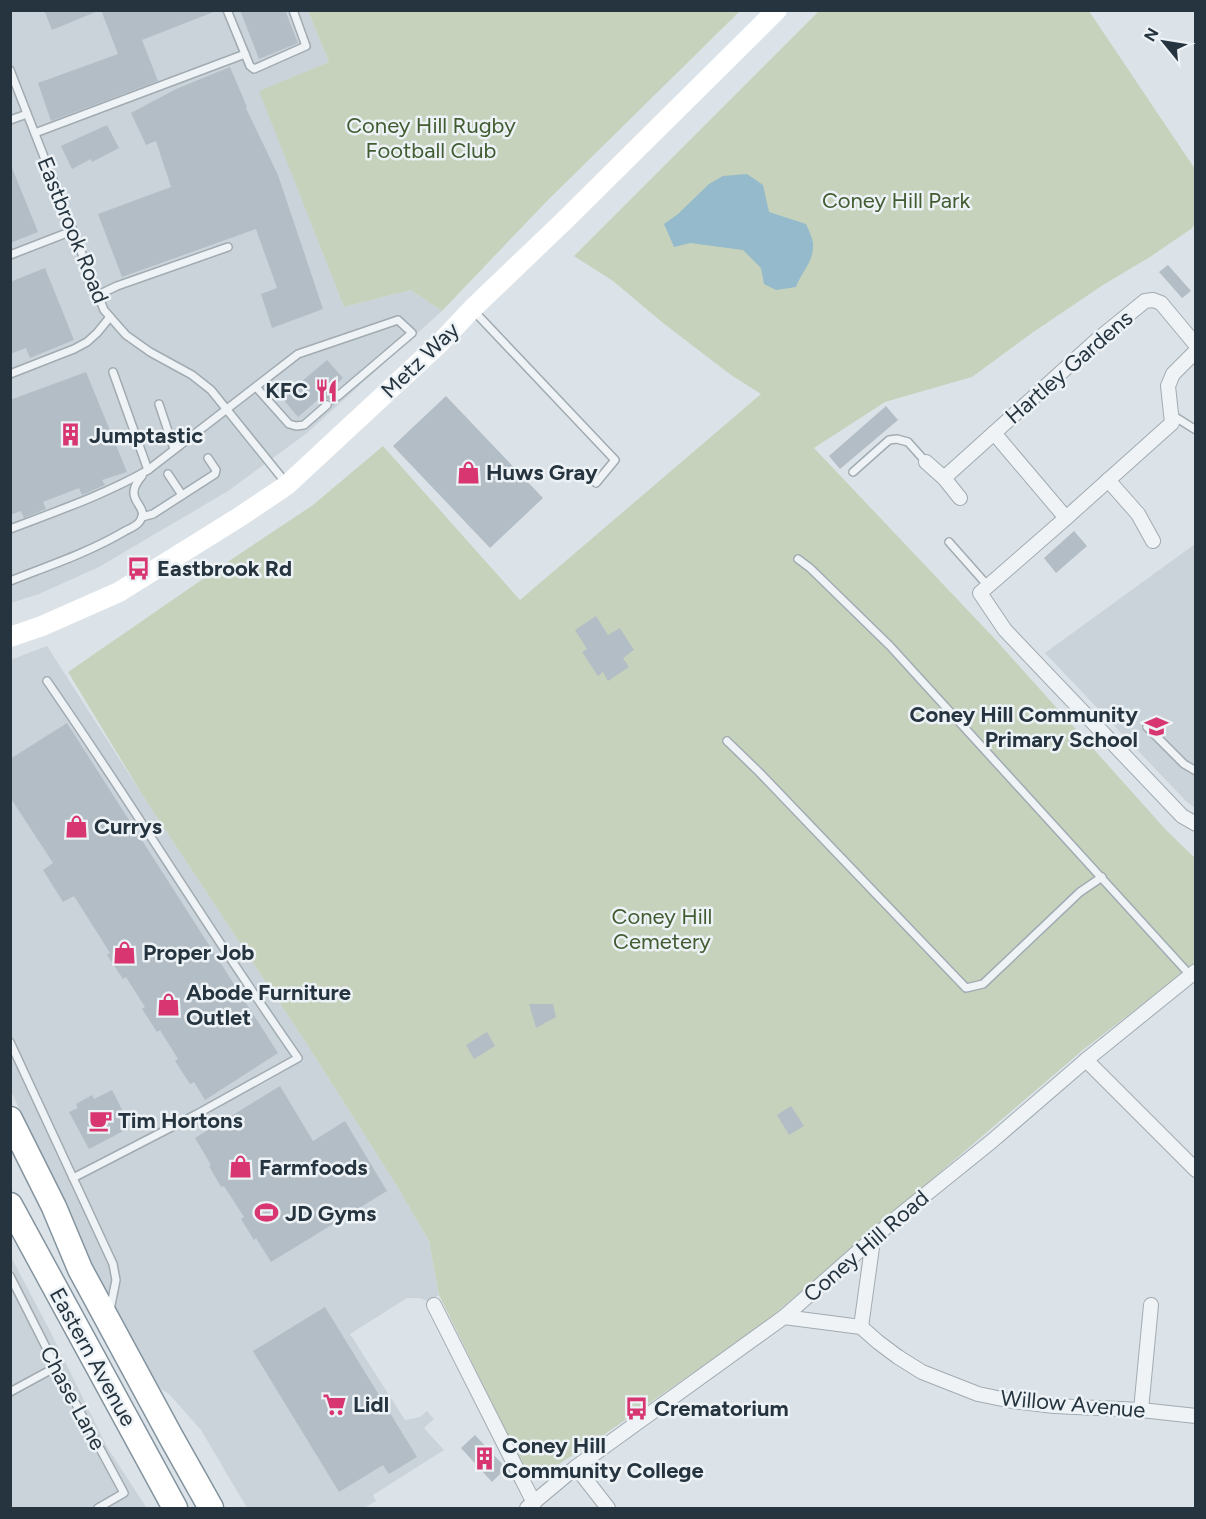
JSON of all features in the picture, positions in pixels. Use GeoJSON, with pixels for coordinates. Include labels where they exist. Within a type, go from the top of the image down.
{"type":"FeatureCollection","features":[{"type":"Feature","properties":{"kind":"highway","name":"Eastern Avenue"},"geometry":{"type":"LineString","coordinates":[[10,1119],[54,1207],[80,1269],[211,1509]]}},
{"type":"Feature","properties":{"kind":"highway","name":"Eastern Avenue"},"geometry":{"type":"LineString","coordinates":[[10,1205],[175,1509]]}},
{"type":"Feature","properties":{"kind":"street","name":"Metz Way"},"geometry":{"type":"LineString","coordinates":[[10,637],[42,626],[119,592],[242,516],[287,485],[441,342],[777,10]]}},
{"type":"Feature","properties":{"kind":"street","name":"Hartley Gardens"},"geometry":{"type":"LineString","coordinates":[[944,478],[1096,340],[1145,301],[1153,300],[1161,303],[1196,345]]}},
{"type":"Feature","properties":{"kind":"street"},"geometry":{"type":"LineString","coordinates":[[1196,351],[1173,374],[1168,386],[1172,423],[980,593],[1005,630],[1182,816],[1196,824]]}},
{"type":"Feature","properties":{"kind":"street","name":"Hartley Gardens"},"geometry":{"type":"LineString","coordinates":[[994,433],[1066,518]]}},
{"type":"Feature","properties":{"kind":"street"},"geometry":{"type":"LineString","coordinates":[[926,462],[944,478],[960,498]]}},
{"type":"Feature","properties":{"kind":"street"},"geometry":{"type":"LineString","coordinates":[[1108,480],[1138,514],[1153,541]]}},
{"type":"Feature","properties":{"kind":"street","name":"Coney Hill Road"},"geometry":{"type":"LineString","coordinates":[[530,1506],[576,1467],[784,1317],[903,1213],[1193,973]]}},
{"type":"Feature","properties":{"kind":"street"},"geometry":{"type":"LineString","coordinates":[[1086,1060],[1196,1170]]}},
{"type":"Feature","properties":{"kind":"street"},"geometry":{"type":"LineString","coordinates":[[784,1317],[861,1327],[873,1240]]}},
{"type":"Feature","properties":{"kind":"street"},"geometry":{"type":"LineString","coordinates":[[434,1305],[530,1506]]}},
{"type":"Feature","properties":{"kind":"street"},"geometry":{"type":"LineString","coordinates":[[1142,1410],[1151,1305]]}},
{"type":"Feature","properties":{"kind":"street","name":"Willow Avenue"},"geometry":{"type":"LineString","coordinates":[[861,1327],[898,1358],[922,1372],[978,1394],[1054,1406],[1142,1410],[1196,1416]]}},
{"type":"Feature","properties":{"kind":"street"},"geometry":{"type":"LineString","coordinates":[[576,1467],[608,1509]]}},
{"type":"Feature","properties":{"kind":"lane"},"geometry":{"type":"LineString","coordinates":[[227,10],[250,66],[254,69],[306,46],[293,10]]}},
{"type":"Feature","properties":{"kind":"lane"},"geometry":{"type":"LineString","coordinates":[[35,133],[245,54]]}},
{"type":"Feature","properties":{"kind":"lane","name":"Eastbrook Road"},"geometry":{"type":"LineString","coordinates":[[10,70],[104,310],[126,335],[150,352],[192,375],[211,390],[287,485]]}},
{"type":"Feature","properties":{"kind":"lane"},"geometry":{"type":"LineString","coordinates":[[10,120],[27,114]]}},
{"type":"Feature","properties":{"kind":"lane"},"geometry":{"type":"LineString","coordinates":[[10,255],[72,231]]}},
{"type":"Feature","properties":{"kind":"lane"},"geometry":{"type":"LineString","coordinates":[[98,295],[117,286],[228,247]]}},
{"type":"Feature","properties":{"kind":"lane"},"geometry":{"type":"LineString","coordinates":[[472,309],[615,460],[596,483]]}},
{"type":"Feature","properties":{"kind":"lane"},"geometry":{"type":"LineString","coordinates":[[10,374],[87,342],[110,317]]}},
{"type":"Feature","properties":{"kind":"lane"},"geometry":{"type":"LineString","coordinates":[[10,529],[86,500],[147,470],[298,354],[398,320],[412,333],[338,396]]}},
{"type":"Feature","properties":{"kind":"lane"},"geometry":{"type":"LineString","coordinates":[[112,372],[147,470]]}},
{"type":"Feature","properties":{"kind":"lane"},"geometry":{"type":"LineString","coordinates":[[256,387],[289,424],[296,426],[304,425],[327,405]]}},
{"type":"Feature","properties":{"kind":"lane"},"geometry":{"type":"LineString","coordinates":[[159,404],[174,449]]}},
{"type":"Feature","properties":{"kind":"lane"},"geometry":{"type":"LineString","coordinates":[[1171,414],[1196,430]]}},
{"type":"Feature","properties":{"kind":"lane"},"geometry":{"type":"LineString","coordinates":[[853,472],[889,440],[897,439],[908,442],[926,462]]}},
{"type":"Feature","properties":{"kind":"lane"},"geometry":{"type":"LineString","coordinates":[[142,517],[153,514],[215,474],[216,470],[208,458]]}},
{"type":"Feature","properties":{"kind":"lane"},"geometry":{"type":"LineString","coordinates":[[10,581],[111,540],[137,524],[143,514],[133,490],[147,470]]}},
{"type":"Feature","properties":{"kind":"lane"},"geometry":{"type":"LineString","coordinates":[[168,474],[182,495]]}},
{"type":"Feature","properties":{"kind":"lane"},"geometry":{"type":"LineString","coordinates":[[949,542],[988,586]]}},
{"type":"Feature","properties":{"kind":"lane"},"geometry":{"type":"LineString","coordinates":[[798,559],[890,646],[1193,973]]}},
{"type":"Feature","properties":{"kind":"lane"},"geometry":{"type":"LineString","coordinates":[[47,681],[298,1058],[197,1114],[73,1178]]}},
{"type":"Feature","properties":{"kind":"lane"},"geometry":{"type":"LineString","coordinates":[[1147,727],[1184,764],[1196,771]]}},
{"type":"Feature","properties":{"kind":"lane"},"geometry":{"type":"LineString","coordinates":[[727,741],[966,988],[983,984],[1080,892],[1102,877]]}},
{"type":"Feature","properties":{"kind":"lane","name":"Eastern Avenue"},"geometry":{"type":"LineString","coordinates":[[10,1042],[113,1264],[116,1280],[108,1321]]}},
{"type":"Feature","properties":{"kind":"lane","name":"Chase Lane"},"geometry":{"type":"LineString","coordinates":[[10,1276],[124,1493],[98,1509]]}},
{"type":"Feature","properties":{"kind":"lane"},"geometry":{"type":"LineString","coordinates":[[10,1392],[56,1367]]}},
{"type":"Feature","properties":{"kind":"shaded area"},"geometry":{"type":"Polygon","coordinates":[[[10,11],[308,11],[329,62],[260,92],[344,307],[411,290],[442,311],[307,433],[228,491],[99,567],[39,594],[11,603],[10,11]]]}},
{"type":"Feature","properties":{"kind":"shaded area","name":"Coney Hill Community Primary School"},"geometry":{"type":"Polygon","coordinates":[[[1195,544],[1195,808],[1045,653],[1195,544]]]}},
{"type":"Feature","properties":{"kind":"shaded area"},"geometry":{"type":"Polygon","coordinates":[[[47,646],[310,1049],[429,1241],[439,1295],[428,1301],[407,1298],[350,1334],[405,1420],[420,1417],[427,1411],[434,1419],[424,1428],[444,1450],[373,1495],[376,1501],[364,1508],[247,1508],[201,1430],[169,1394],[153,1384],[101,1287],[11,1091],[10,660],[47,646]]]}},
{"type":"Feature","properties":{"kind":"shaded area"},"geometry":{"type":"Polygon","coordinates":[[[10,1255],[107,1447],[145,1508],[11,1508],[10,1255]]]}},
{"type":"Feature","properties":{"kind":"green space","name":"Coney Hill Rugby Football Club"},"geometry":{"type":"Polygon","coordinates":[[[308,11],[740,11],[546,202],[442,311],[411,290],[344,307],[259,91],[329,62],[308,11]]]}},
{"type":"Feature","properties":{"kind":"green space","name":"Coney Hill Cemetery"},"geometry":{"type":"Polygon","coordinates":[[[819,11],[1089,11],[1195,169],[1195,224],[1191,229],[1103,285],[972,377],[885,402],[814,448],[995,639],[1167,831],[1195,858],[1195,964],[1084,1049],[763,1324],[595,1441],[534,1480],[525,1470],[439,1295],[429,1241],[310,1049],[145,799],[68,672],[313,505],[383,446],[520,600],[761,394],[731,375],[613,281],[574,256],[819,11]]]}},
{"type":"Feature","properties":{"kind":"water"},"geometry":{"type":"Polygon","coordinates":[[[747,174],[763,185],[769,212],[806,224],[810,233],[813,241],[812,252],[809,263],[796,287],[776,290],[764,284],[761,268],[743,250],[690,243],[674,247],[664,224],[678,214],[709,184],[723,176],[747,174]]]}},
{"type":"Feature","properties":{"kind":"building"},"geometry":{"type":"Polygon","coordinates":[[[44,10],[98,10],[98,11],[52,30],[44,10]]]}},
{"type":"Feature","properties":{"kind":"building"},"geometry":{"type":"Polygon","coordinates":[[[101,10],[216,11],[142,40],[158,81],[51,121],[38,83],[118,54],[101,10]]]}},
{"type":"Feature","properties":{"kind":"building"},"geometry":{"type":"Polygon","coordinates":[[[240,10],[285,10],[298,43],[259,59],[240,10]]]}},
{"type":"Feature","properties":{"kind":"building"},"geometry":{"type":"Polygon","coordinates":[[[230,67],[246,108],[278,175],[323,309],[272,328],[261,294],[277,288],[256,229],[122,277],[98,214],[171,187],[156,141],[146,145],[131,113],[176,89],[230,67]]]}},
{"type":"Feature","properties":{"kind":"building"},"geometry":{"type":"Polygon","coordinates":[[[107,125],[119,148],[72,169],[61,146],[107,125]]]}},
{"type":"Feature","properties":{"kind":"building"},"geometry":{"type":"Polygon","coordinates":[[[10,163],[38,232],[10,243],[10,163]]]}},
{"type":"Feature","properties":{"kind":"building"},"geometry":{"type":"Polygon","coordinates":[[[1168,265],[1191,291],[1182,298],[1159,272],[1168,265]]]}},
{"type":"Feature","properties":{"kind":"building"},"geometry":{"type":"Polygon","coordinates":[[[45,268],[74,340],[30,358],[26,348],[10,354],[10,282],[45,268]]]}},
{"type":"Feature","properties":{"kind":"building"},"geometry":{"type":"Polygon","coordinates":[[[327,360],[343,378],[332,388],[335,391],[333,398],[338,402],[332,406],[331,401],[327,399],[324,401],[321,397],[298,417],[282,398],[327,360]]]}},
{"type":"Feature","properties":{"kind":"building","name":"Jumptastic"},"geometry":{"type":"Polygon","coordinates":[[[86,372],[127,472],[102,480],[105,485],[82,495],[79,488],[43,502],[46,509],[24,518],[21,511],[10,515],[10,400],[86,372]]]}},
{"type":"Feature","properties":{"kind":"building","name":"Huws Gray"},"geometry":{"type":"Polygon","coordinates":[[[446,396],[543,498],[490,548],[393,446],[446,396]]]}},
{"type":"Feature","properties":{"kind":"building"},"geometry":{"type":"Polygon","coordinates":[[[886,406],[898,420],[840,469],[829,456],[886,406]]]}},
{"type":"Feature","properties":{"kind":"building"},"geometry":{"type":"Polygon","coordinates":[[[1074,531],[1087,546],[1056,573],[1044,558],[1074,531]]]}},
{"type":"Feature","properties":{"kind":"building"},"geometry":{"type":"Polygon","coordinates":[[[596,616],[608,635],[620,628],[634,650],[623,658],[629,667],[608,681],[603,672],[598,676],[582,652],[587,649],[575,630],[596,616]]]}},
{"type":"Feature","properties":{"kind":"building"},"geometry":{"type":"Polygon","coordinates":[[[67,723],[278,1053],[205,1100],[194,1082],[190,1084],[175,1061],[178,1059],[160,1030],[157,1032],[142,1009],[145,1007],[126,977],[123,979],[107,955],[110,953],[74,896],[63,902],[43,870],[53,863],[10,797],[10,759],[67,723]]]}},
{"type":"Feature","properties":{"kind":"building"},"geometry":{"type":"Polygon","coordinates":[[[529,1004],[553,1004],[556,1017],[536,1028],[529,1004]]]}},
{"type":"Feature","properties":{"kind":"building"},"geometry":{"type":"Polygon","coordinates":[[[487,1032],[495,1046],[474,1059],[466,1045],[487,1032]]]}},
{"type":"Feature","properties":{"kind":"building"},"geometry":{"type":"Polygon","coordinates":[[[280,1086],[313,1141],[345,1121],[387,1191],[271,1262],[241,1219],[244,1217],[224,1186],[221,1187],[195,1138],[280,1086]]]}},
{"type":"Feature","properties":{"kind":"building","name":"Tim Hortons"},"geometry":{"type":"Polygon","coordinates":[[[112,1090],[131,1127],[89,1149],[69,1112],[78,1108],[76,1104],[92,1095],[94,1099],[112,1090]]]}},
{"type":"Feature","properties":{"kind":"building"},"geometry":{"type":"Polygon","coordinates":[[[791,1106],[804,1126],[789,1135],[777,1115],[791,1106]]]}},
{"type":"Feature","properties":{"kind":"building","name":"Lidl"},"geometry":{"type":"Polygon","coordinates":[[[325,1307],[417,1457],[389,1474],[383,1465],[339,1492],[253,1351],[325,1307]]]}},
{"type":"Feature","properties":{"kind":"building","name":"Coney Hill Community College"},"geometry":{"type":"Polygon","coordinates":[[[475,1435],[506,1468],[492,1482],[461,1448],[475,1435]]]}},
{"type":"Feature","properties":{"kind":"place","name":"KFC"},"geometry":{"type":"Point","coordinates":[326,390]}},
{"type":"Feature","properties":{"kind":"place","name":"Jumptastic"},"geometry":{"type":"Point","coordinates":[71,435]}},
{"type":"Feature","properties":{"kind":"place","name":"Huws Gray"},"geometry":{"type":"Point","coordinates":[468,472]}},
{"type":"Feature","properties":{"kind":"place","name":"Eastbrook Rd"},"geometry":{"type":"Point","coordinates":[139,568]}},
{"type":"Feature","properties":{"kind":"place","name":"Coney Hill Community Primary School"},"geometry":{"type":"Point","coordinates":[1156,727]}},
{"type":"Feature","properties":{"kind":"place","name":"Currys"},"geometry":{"type":"Point","coordinates":[76,826]}},
{"type":"Feature","properties":{"kind":"place","name":"Proper Job"},"geometry":{"type":"Point","coordinates":[125,952]}},
{"type":"Feature","properties":{"kind":"place","name":"Abode Furniture Outlet"},"geometry":{"type":"Point","coordinates":[168,1005]}},
{"type":"Feature","properties":{"kind":"place","name":"Tim Hortons"},"geometry":{"type":"Point","coordinates":[100,1120]}},
{"type":"Feature","properties":{"kind":"place","name":"Farmfoods"},"geometry":{"type":"Point","coordinates":[241,1167]}},
{"type":"Feature","properties":{"kind":"place","name":"JD Gyms"},"geometry":{"type":"Point","coordinates":[267,1213]}},
{"type":"Feature","properties":{"kind":"place","name":"Lidl"},"geometry":{"type":"Point","coordinates":[335,1404]}},
{"type":"Feature","properties":{"kind":"place","name":"Crematorium"},"geometry":{"type":"Point","coordinates":[636,1408]}},
{"type":"Feature","properties":{"kind":"place","name":"Coney Hill Community College"},"geometry":{"type":"Point","coordinates":[484,1458]}},
{"type":"Feature","properties":{"kind":"park label","name":"Coney Hill Park"},"geometry":{"type":"Point","coordinates":[896,200]}}]}
